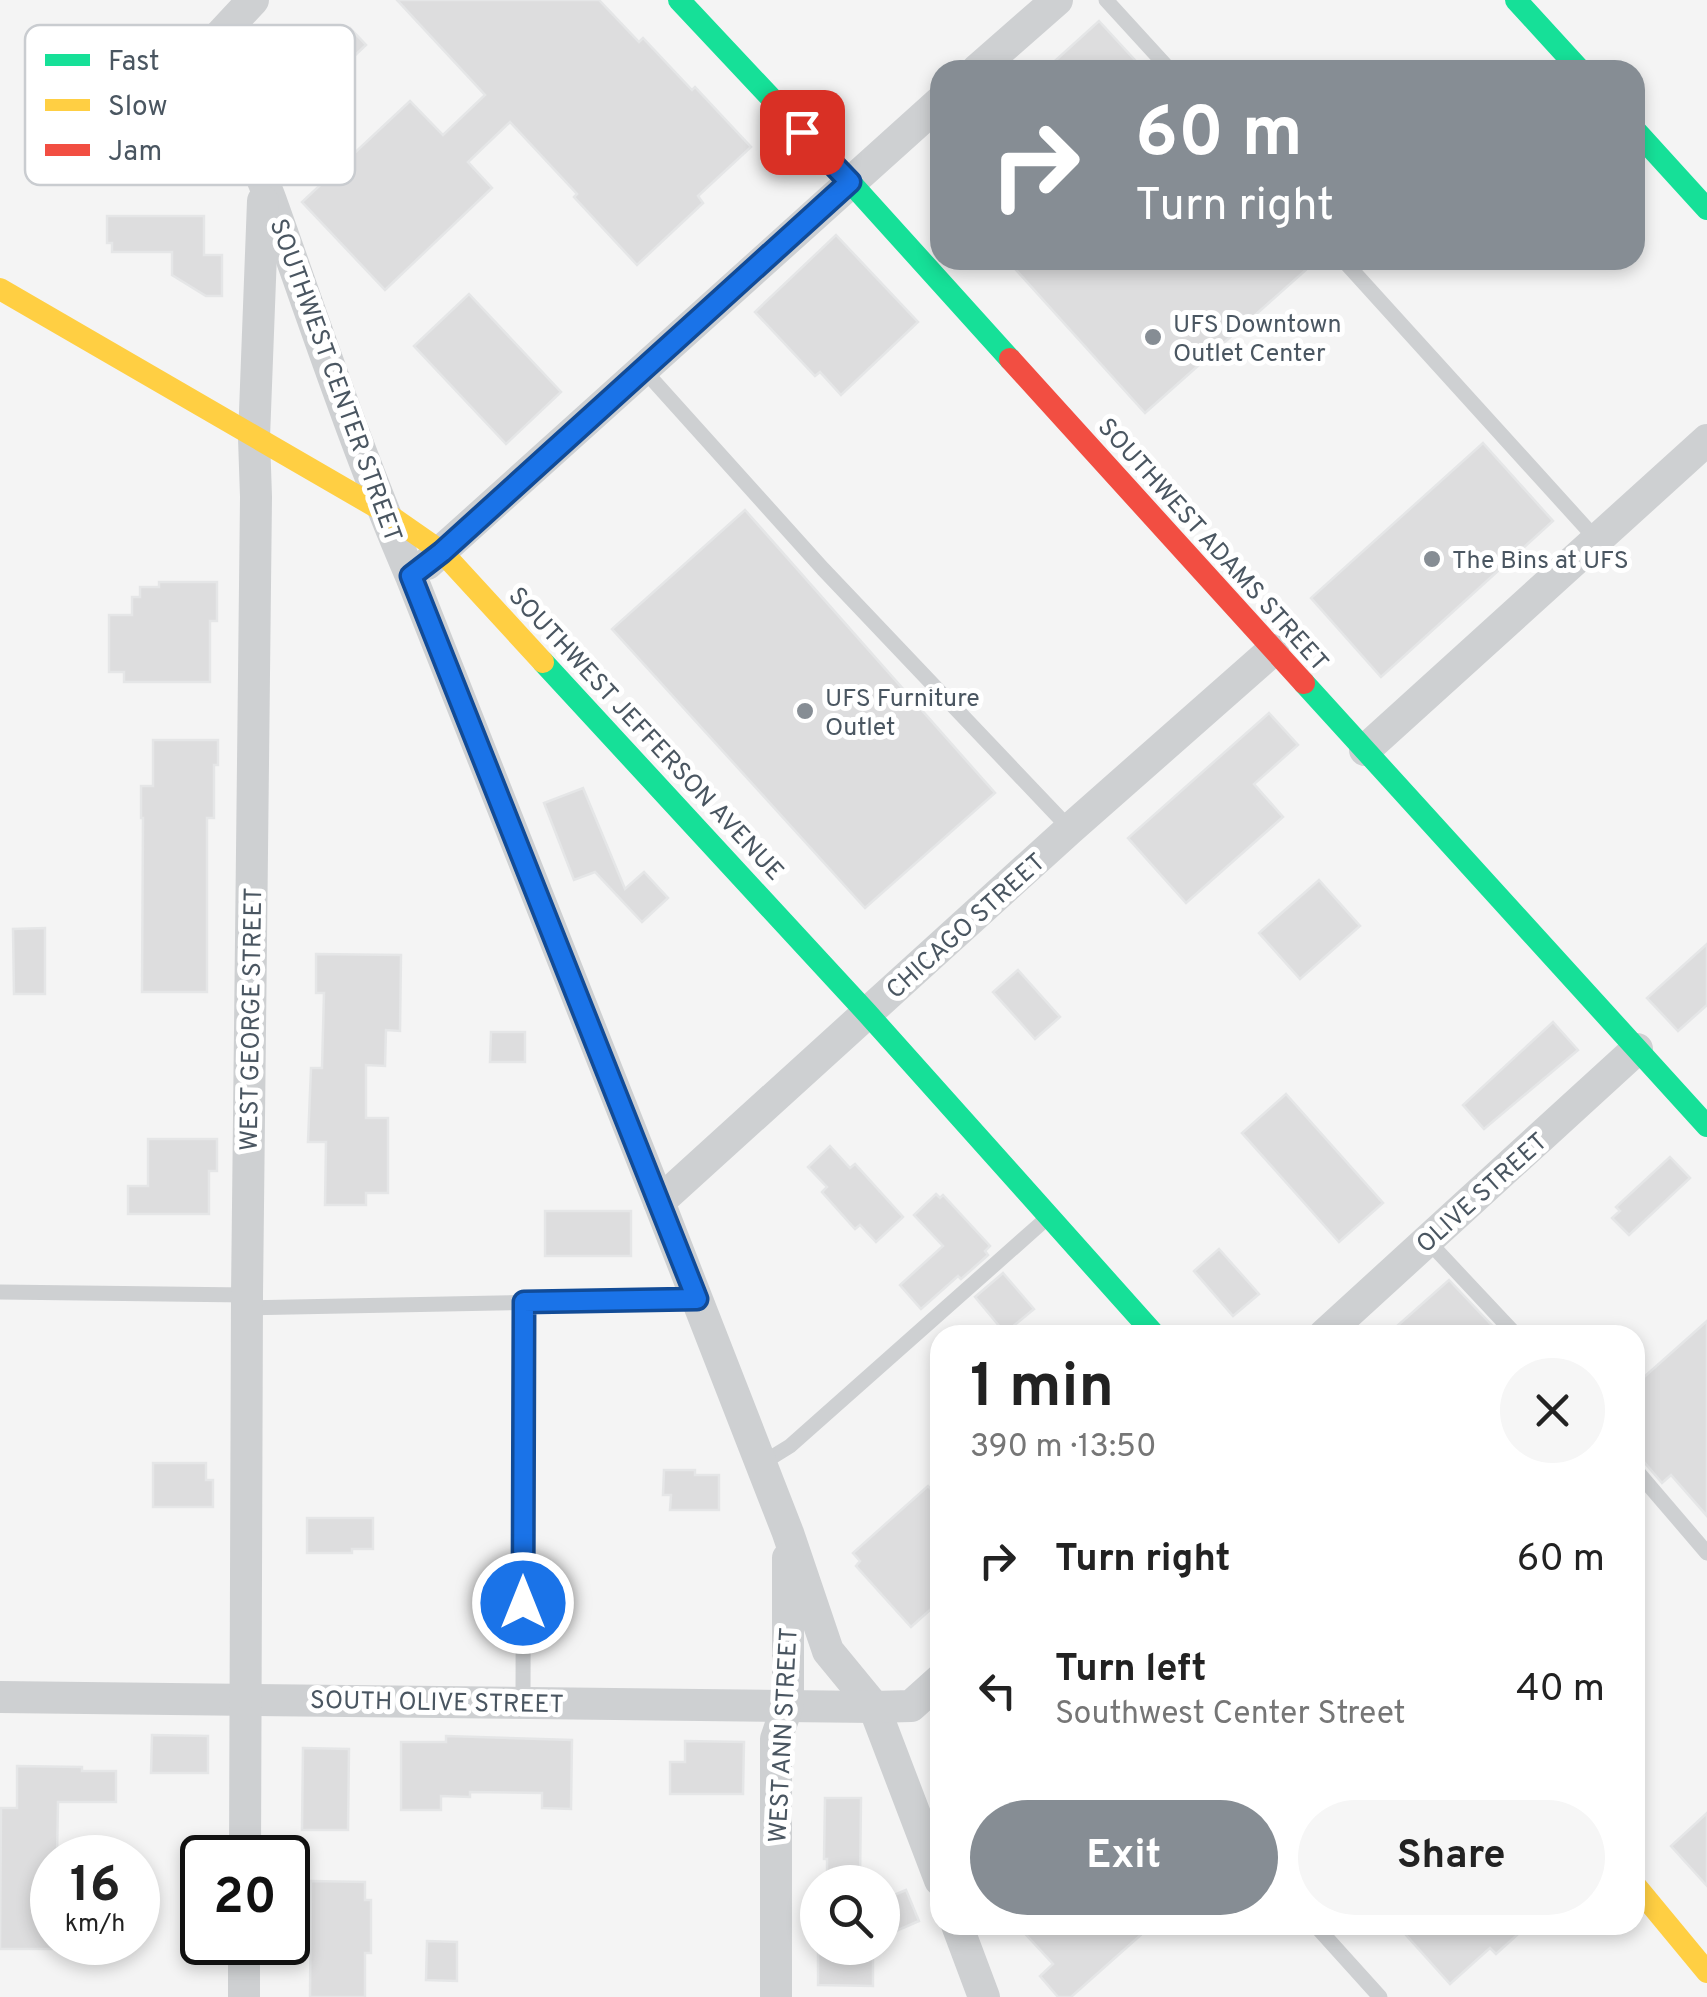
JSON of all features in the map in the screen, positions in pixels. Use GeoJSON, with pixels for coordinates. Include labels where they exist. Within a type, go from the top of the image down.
{"type":"FeatureCollection","features":[{"type":"Feature","properties":{"kind":"main road","name":"SOUTHWEST ADAMS STREET"},"geometry":{"type":"LineString","coordinates":[[680,0],[1707,1126]]}},
{"type":"Feature","properties":{"kind":"main road"},"geometry":{"type":"LineString","coordinates":[[1516,0],[1571,60]]}},
{"type":"Feature","properties":{"kind":"main road"},"geometry":{"type":"LineString","coordinates":[[1645,141],[1707,208]]}},
{"type":"Feature","properties":{"kind":"main road","name":"SOUTHWEST JEFFERSON AVENUE"},"geometry":{"type":"LineString","coordinates":[[0,289],[383,512],[442,552],[868,1013],[1146,1325]]}},
{"type":"Feature","properties":{"kind":"main road"},"geometry":{"type":"LineString","coordinates":[[1645,1897],[1707,1972]]}},
{"type":"Feature","properties":{"kind":"street","name":"SOUTHWEST CENTER STREET"},"geometry":{"type":"LineString","coordinates":[[230,25],[253,0]]}},
{"type":"Feature","properties":{"kind":"street"},"geometry":{"type":"LineString","coordinates":[[988,60],[1057,0]]}},
{"type":"Feature","properties":{"kind":"street"},"geometry":{"type":"LineString","coordinates":[[411,576],[930,111]]}},
{"type":"Feature","properties":{"kind":"street","name":"WEST GEORGE STREET"},"geometry":{"type":"LineString","coordinates":[[245,1835],[254,438],[264,185]]}},
{"type":"Feature","properties":{"kind":"street","name":"SOUTHWEST CENTER STREET"},"geometry":{"type":"LineString","coordinates":[[265,185],[383,512],[660,1202],[788,1534],[828,1651],[874,1707],[930,1854]]}},
{"type":"Feature","properties":{"kind":"street"},"geometry":{"type":"LineString","coordinates":[[1365,750],[1707,440]]}},
{"type":"Feature","properties":{"kind":"street","name":"CHICAGO STREET"},"geometry":{"type":"LineString","coordinates":[[660,1202],[1272,650]]}},
{"type":"Feature","properties":{"kind":"street","name":"OLIVE STREET"},"geometry":{"type":"LineString","coordinates":[[1335,1325],[1638,1049]]}},
{"type":"Feature","properties":{"kind":"street","name":"WEST ANN STREET"},"geometry":{"type":"LineString","coordinates":[[776,1997],[776,1739],[788,1704],[788,1534]]}},
{"type":"Feature","properties":{"kind":"street"},"geometry":{"type":"LineString","coordinates":[[874,1707],[911,1706],[930,1689]]}},
{"type":"Feature","properties":{"kind":"street","name":"SOUTH OLIVE STREET"},"geometry":{"type":"LineString","coordinates":[[0,1698],[874,1707]]}},
{"type":"Feature","properties":{"kind":"street"},"geometry":{"type":"LineString","coordinates":[[961,1935],[984,1997]]}},
{"type":"Feature","properties":{"kind":"street"},"geometry":{"type":"LineString","coordinates":[[244,1965],[244,1997]]}},
{"type":"Feature","properties":{"kind":"lane"},"geometry":{"type":"LineString","coordinates":[[1106,0],[1161,60]]}},
{"type":"Feature","properties":{"kind":"lane"},"geometry":{"type":"LineString","coordinates":[[1351,270],[1597,540]]}},
{"type":"Feature","properties":{"kind":"lane"},"geometry":{"type":"LineString","coordinates":[[644,369],[824,568],[1070,829]]}},
{"type":"Feature","properties":{"kind":"lane"},"geometry":{"type":"LineString","coordinates":[[761,1464],[790,1446],[1049,1216]]}},
{"type":"Feature","properties":{"kind":"lane"},"geometry":{"type":"LineString","coordinates":[[1427,1240],[1507,1325]]}},
{"type":"Feature","properties":{"kind":"lane"},"geometry":{"type":"LineString","coordinates":[[0,1292],[247,1302],[697,1299]]}},
{"type":"Feature","properties":{"kind":"lane"},"geometry":{"type":"LineString","coordinates":[[523,1702],[524,1302]]}},
{"type":"Feature","properties":{"kind":"lane"},"geometry":{"type":"LineString","coordinates":[[1645,1481],[1707,1553]]}},
{"type":"Feature","properties":{"kind":"lane"},"geometry":{"type":"LineString","coordinates":[[1323,1935],[1380,1997]]}},
{"type":"Feature","properties":{"kind":"building"},"geometry":{"type":"Polygon","coordinates":[[[397,0],[599,0],[639,42],[643,38],[692,90],[695,87],[751,147],[698,196],[703,203],[637,265],[510,122],[468,162],[492,188],[385,290],[302,202],[320,185],[355,185],[355,152],[410,101],[443,135],[485,95],[397,0]]]}},
{"type":"Feature","properties":{"kind":"building"},"geometry":{"type":"Polygon","coordinates":[[[1099,21],[1135,60],[1056,60],[1099,21]]]}},
{"type":"Feature","properties":{"kind":"building"},"geometry":{"type":"Polygon","coordinates":[[[355,33],[366,45],[355,55],[355,33]]]}},
{"type":"Feature","properties":{"kind":"building"},"geometry":{"type":"Polygon","coordinates":[[[107,216],[204,216],[204,255],[222,255],[222,296],[206,296],[172,275],[172,252],[112,252],[112,243],[107,243],[107,216]]]}},
{"type":"Feature","properties":{"kind":"building"},"geometry":{"type":"Polygon","coordinates":[[[836,235],[918,322],[841,395],[820,372],[815,376],[755,312],[836,235]]]}},
{"type":"Feature","properties":{"kind":"building","name":"UFS Downtown Outlet Center"},"geometry":{"type":"Polygon","coordinates":[[[1016,270],[1306,270],[1145,413],[1016,270]]]}},
{"type":"Feature","properties":{"kind":"building"},"geometry":{"type":"Polygon","coordinates":[[[469,294],[561,392],[506,444],[414,346],[469,294]]]}},
{"type":"Feature","properties":{"kind":"building","name":"The Bins at UFS"},"geometry":{"type":"Polygon","coordinates":[[[1483,443],[1553,521],[1381,677],[1311,598],[1483,443]]]}},
{"type":"Feature","properties":{"kind":"building","name":"UFS Furniture Outlet"},"geometry":{"type":"Polygon","coordinates":[[[745,510],[995,793],[865,908],[612,629],[745,510]]]}},
{"type":"Feature","properties":{"kind":"building"},"geometry":{"type":"Polygon","coordinates":[[[159,582],[217,582],[217,621],[210,621],[210,682],[124,682],[124,672],[109,672],[109,615],[132,615],[132,597],[140,597],[140,587],[159,587],[159,582]]]}},
{"type":"Feature","properties":{"kind":"building"},"geometry":{"type":"Polygon","coordinates":[[[1269,713],[1298,745],[1254,784],[1283,817],[1186,903],[1128,838],[1269,713]]]}},
{"type":"Feature","properties":{"kind":"building"},"geometry":{"type":"Polygon","coordinates":[[[153,740],[218,740],[214,818],[207,818],[207,992],[142,992],[141,786],[153,786],[153,740]]]}},
{"type":"Feature","properties":{"kind":"building"},"geometry":{"type":"Polygon","coordinates":[[[583,788],[625,889],[644,872],[668,898],[642,922],[595,872],[574,880],[544,803],[583,788]]]}},
{"type":"Feature","properties":{"kind":"building"},"geometry":{"type":"Polygon","coordinates":[[[1319,880],[1360,926],[1300,979],[1259,933],[1319,880]]]}},
{"type":"Feature","properties":{"kind":"building"},"geometry":{"type":"Polygon","coordinates":[[[45,928],[45,994],[14,994],[13,929],[45,928]]]}},
{"type":"Feature","properties":{"kind":"building"},"geometry":{"type":"Polygon","coordinates":[[[1707,944],[1707,1005],[1678,1031],[1647,998],[1707,944]]]}},
{"type":"Feature","properties":{"kind":"building"},"geometry":{"type":"Polygon","coordinates":[[[316,954],[401,955],[400,1031],[386,1030],[385,1066],[366,1065],[366,1118],[388,1118],[388,1193],[366,1193],[366,1205],[325,1205],[326,1142],[308,1142],[311,1068],[322,1068],[324,993],[316,993],[316,954]]]}},
{"type":"Feature","properties":{"kind":"building"},"geometry":{"type":"Polygon","coordinates":[[[1018,970],[1060,1017],[1035,1039],[993,992],[1018,970]]]}},
{"type":"Feature","properties":{"kind":"building"},"geometry":{"type":"Polygon","coordinates":[[[1553,1022],[1578,1050],[1484,1129],[1463,1105],[1553,1022]]]}},
{"type":"Feature","properties":{"kind":"building"},"geometry":{"type":"Polygon","coordinates":[[[491,1032],[525,1032],[525,1062],[490,1062],[491,1032]]]}},
{"type":"Feature","properties":{"kind":"building"},"geometry":{"type":"Polygon","coordinates":[[[1286,1094],[1383,1203],[1339,1242],[1242,1133],[1286,1094]]]}},
{"type":"Feature","properties":{"kind":"building"},"geometry":{"type":"Polygon","coordinates":[[[148,1139],[217,1139],[217,1171],[209,1171],[209,1214],[128,1214],[128,1186],[148,1186],[148,1139]]]}},
{"type":"Feature","properties":{"kind":"building"},"geometry":{"type":"Polygon","coordinates":[[[830,1146],[850,1168],[855,1164],[903,1217],[876,1242],[860,1225],[855,1229],[822,1192],[827,1187],[808,1167],[830,1146]]]}},
{"type":"Feature","properties":{"kind":"building"},"geometry":{"type":"Polygon","coordinates":[[[1670,1157],[1690,1178],[1629,1235],[1612,1218],[1620,1211],[1616,1207],[1670,1157]]]}},
{"type":"Feature","properties":{"kind":"building"},"geometry":{"type":"Polygon","coordinates":[[[936,1194],[940,1198],[943,1195],[990,1246],[985,1251],[988,1255],[921,1309],[900,1285],[943,1246],[914,1215],[936,1194]]]}},
{"type":"Feature","properties":{"kind":"building"},"geometry":{"type":"Polygon","coordinates":[[[545,1211],[631,1211],[631,1256],[545,1256],[545,1211]]]}},
{"type":"Feature","properties":{"kind":"building"},"geometry":{"type":"Polygon","coordinates":[[[1219,1249],[1259,1294],[1233,1316],[1194,1271],[1219,1249]]]}},
{"type":"Feature","properties":{"kind":"building"},"geometry":{"type":"Polygon","coordinates":[[[1003,1273],[1034,1309],[1015,1325],[998,1325],[975,1297],[1003,1273]]]}},
{"type":"Feature","properties":{"kind":"building"},"geometry":{"type":"Polygon","coordinates":[[[1449,1280],[1492,1325],[1398,1325],[1449,1280]]]}},
{"type":"Feature","properties":{"kind":"building"},"geometry":{"type":"Polygon","coordinates":[[[1707,1321],[1707,1516],[1671,1475],[1662,1483],[1645,1463],[1645,1376],[1707,1321]]]}},
{"type":"Feature","properties":{"kind":"building"},"geometry":{"type":"Polygon","coordinates":[[[153,1463],[206,1463],[206,1480],[213,1480],[213,1507],[153,1507],[153,1463]]]}},
{"type":"Feature","properties":{"kind":"building"},"geometry":{"type":"Polygon","coordinates":[[[664,1470],[719,1475],[719,1510],[670,1510],[671,1495],[663,1495],[664,1470]]]}},
{"type":"Feature","properties":{"kind":"building"},"geometry":{"type":"Polygon","coordinates":[[[928,1486],[930,1610],[911,1627],[856,1566],[860,1561],[853,1553],[928,1486]]]}},
{"type":"Feature","properties":{"kind":"building"},"geometry":{"type":"Polygon","coordinates":[[[307,1518],[373,1518],[373,1549],[307,1553],[307,1518]]]}},
{"type":"Feature","properties":{"kind":"building"},"geometry":{"type":"Polygon","coordinates":[[[152,1735],[208,1736],[208,1773],[151,1773],[152,1735]]]}},
{"type":"Feature","properties":{"kind":"building"},"geometry":{"type":"Polygon","coordinates":[[[446,1736],[572,1740],[571,1809],[542,1808],[542,1793],[470,1792],[470,1797],[441,1796],[441,1810],[401,1810],[401,1742],[446,1742],[446,1736]]]}},
{"type":"Feature","properties":{"kind":"building"},"geometry":{"type":"Polygon","coordinates":[[[685,1741],[744,1742],[743,1794],[670,1794],[670,1762],[685,1762],[685,1741]]]}},
{"type":"Feature","properties":{"kind":"building"},"geometry":{"type":"Polygon","coordinates":[[[303,1748],[349,1749],[348,1830],[302,1830],[303,1748]]]}},
{"type":"Feature","properties":{"kind":"building"},"geometry":{"type":"Polygon","coordinates":[[[17,1766],[116,1771],[116,1802],[58,1802],[57,1835],[30,1835],[30,1949],[0,1949],[1,1808],[17,1808],[17,1766]]]}},
{"type":"Feature","properties":{"kind":"building"},"geometry":{"type":"Polygon","coordinates":[[[825,1798],[861,1798],[860,1865],[827,1865],[825,1798]]]}},
{"type":"Feature","properties":{"kind":"building"},"geometry":{"type":"Polygon","coordinates":[[[1707,1813],[1707,1886],[1671,1846],[1707,1813]]]}},
{"type":"Feature","properties":{"kind":"building"},"geometry":{"type":"Polygon","coordinates":[[[311,1881],[365,1882],[365,1900],[371,1900],[371,1953],[365,1953],[365,1997],[310,1997],[311,1881]]]}},
{"type":"Feature","properties":{"kind":"building"},"geometry":{"type":"Polygon","coordinates":[[[906,1890],[919,1921],[900,1929],[900,1892],[906,1890]]]}},
{"type":"Feature","properties":{"kind":"building"},"geometry":{"type":"Polygon","coordinates":[[[1026,1935],[1141,1935],[1071,1997],[1058,1997],[1040,1976],[1053,1964],[1026,1935]]]}},
{"type":"Feature","properties":{"kind":"building"},"geometry":{"type":"Polygon","coordinates":[[[1406,1935],[1517,1935],[1496,1954],[1490,1948],[1450,1984],[1406,1935]]]}},
{"type":"Feature","properties":{"kind":"building"},"geometry":{"type":"Polygon","coordinates":[[[427,1941],[457,1942],[457,1981],[426,1980],[427,1941]]]}},
{"type":"Feature","properties":{"kind":"building"},"geometry":{"type":"Polygon","coordinates":[[[818,1965],[873,1965],[873,1986],[818,1985],[818,1965]]]}},
{"type":"Feature","properties":{"kind":"traffic: fast"},"geometry":{"type":"LineString","coordinates":[[679,0],[1010,359]]}},
{"type":"Feature","properties":{"kind":"traffic: fast"},"geometry":{"type":"LineString","coordinates":[[1516,0],[1571,60]]}},
{"type":"Feature","properties":{"kind":"traffic: fast"},"geometry":{"type":"LineString","coordinates":[[1645,141],[1707,209]]}},
{"type":"Feature","properties":{"kind":"traffic: fast"},"geometry":{"type":"LineString","coordinates":[[543,662],[867,1013],[1146,1325]]}},
{"type":"Feature","properties":{"kind":"traffic: fast"},"geometry":{"type":"LineString","coordinates":[[1304,683],[1707,1126]]}},
{"type":"Feature","properties":{"kind":"traffic: slow"},"geometry":{"type":"LineString","coordinates":[[0,289],[383,511],[442,552],[543,662]]}},
{"type":"Feature","properties":{"kind":"traffic: slow"},"geometry":{"type":"LineString","coordinates":[[1645,1897],[1707,1972]]}},
{"type":"Feature","properties":{"kind":"traffic: jam"},"geometry":{"type":"LineString","coordinates":[[1010,359],[1304,683]]}},
{"type":"Feature","properties":{"kind":"place","name":"UFS Downtown Outlet Center"},"geometry":{"type":"Point","coordinates":[1153,337]}},
{"type":"Feature","properties":{"kind":"place","name":"The Bins at UFS"},"geometry":{"type":"Point","coordinates":[1432,559]}},
{"type":"Feature","properties":{"kind":"place","name":"UFS Furniture Outlet"},"geometry":{"type":"Point","coordinates":[805,711]}},
{"type":"Feature","properties":{"kind":"route"},"geometry":{"type":"LineString","coordinates":[[523,1603],[524,1302],[697,1299],[411,576],[850,182],[802,132]]}}]}
